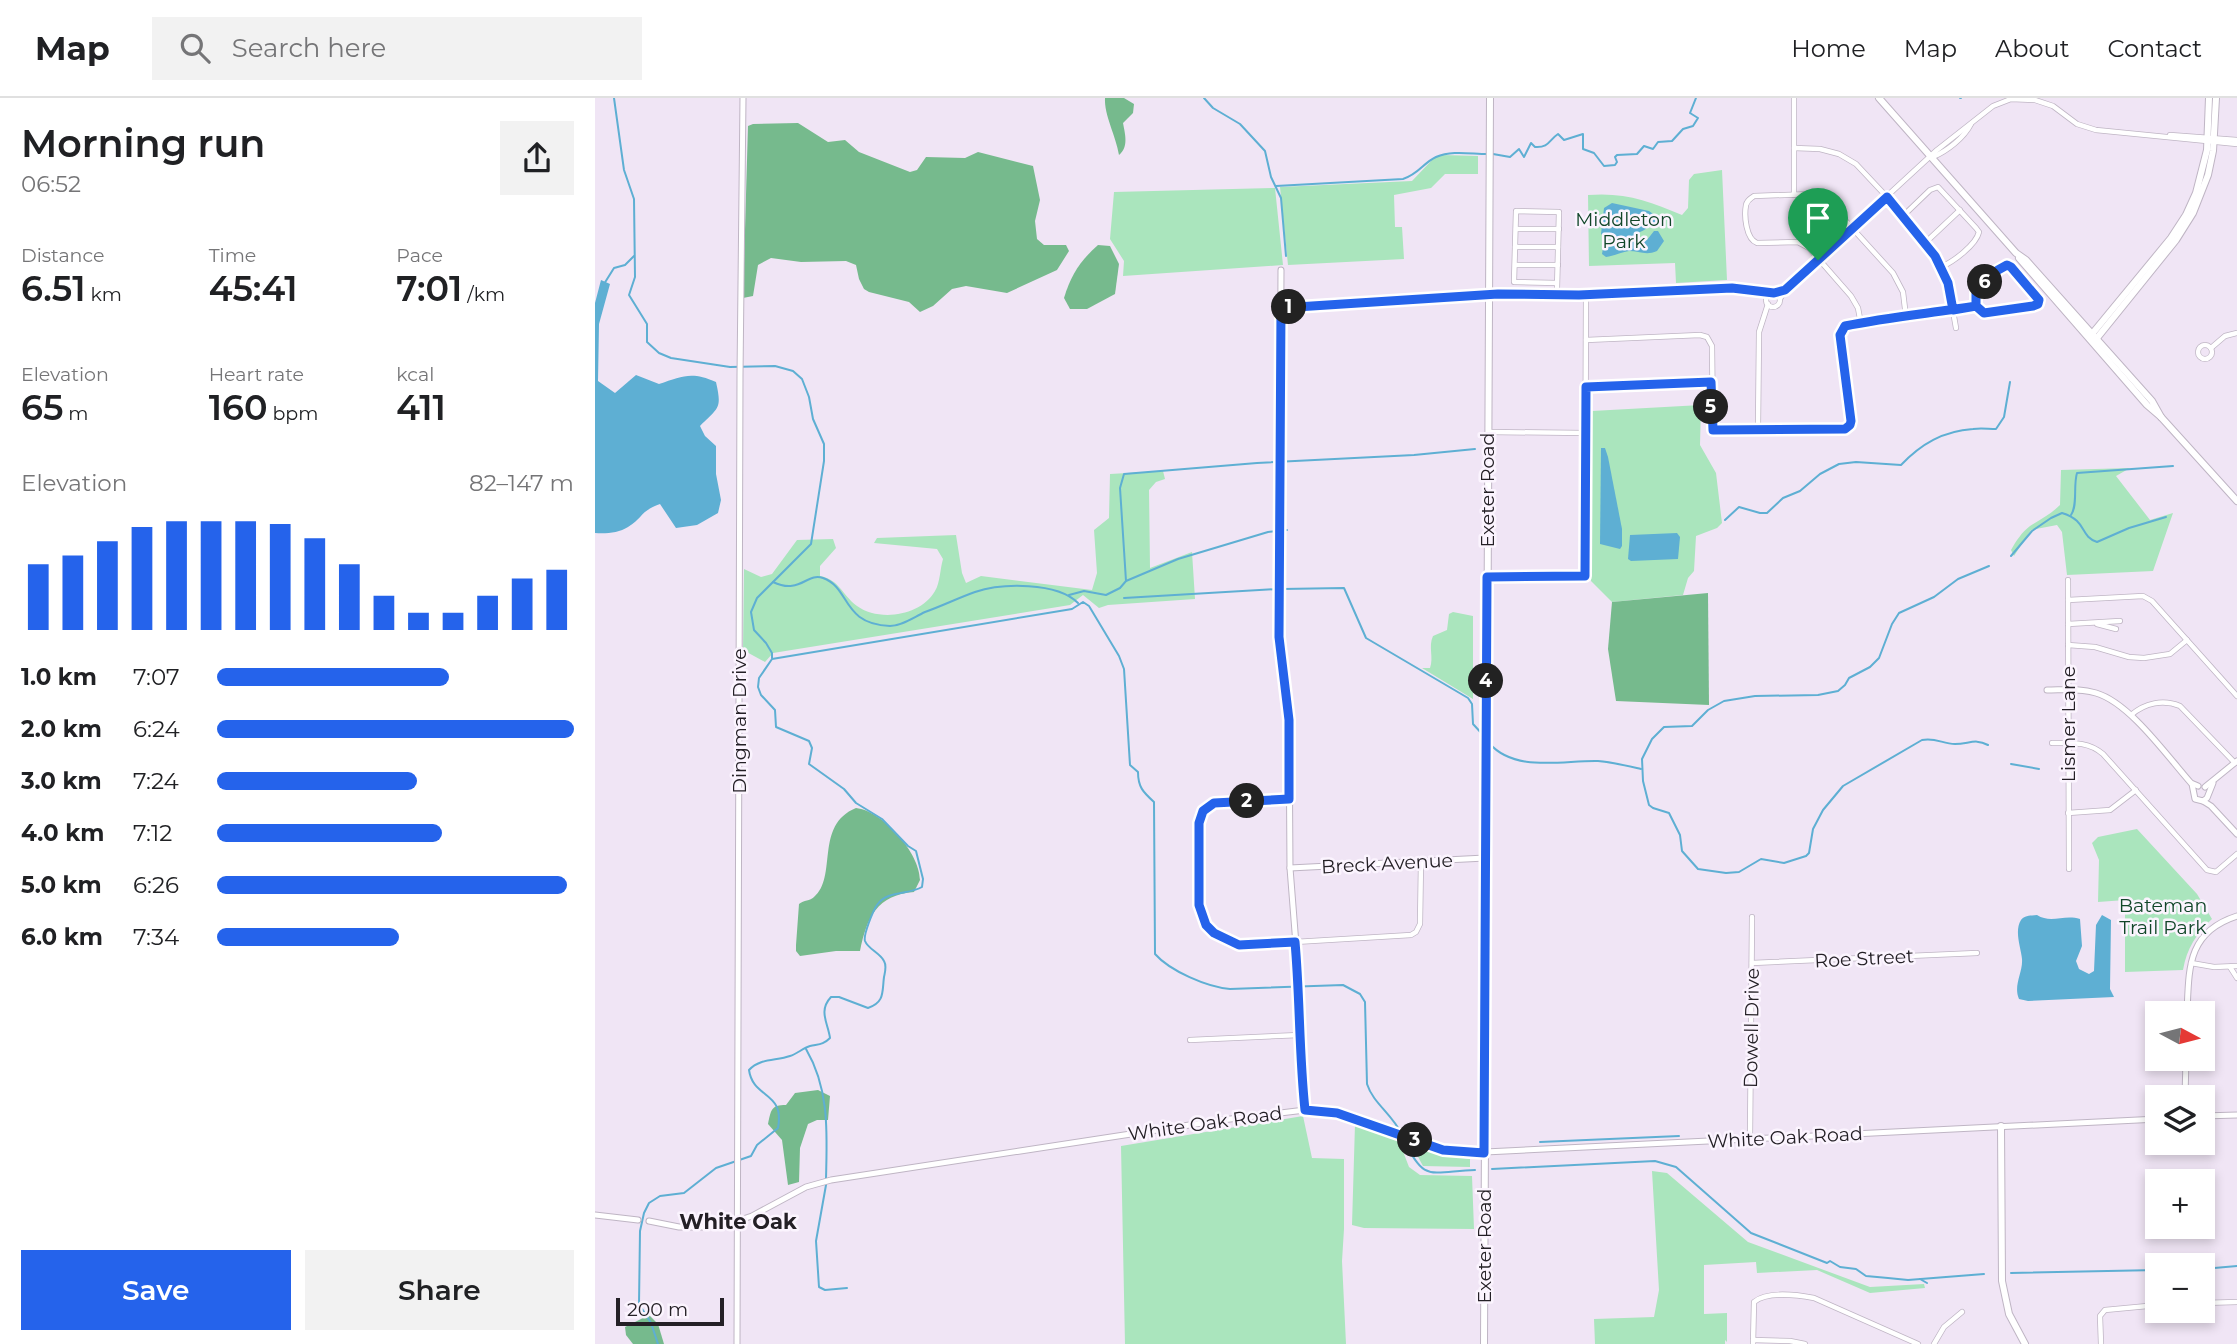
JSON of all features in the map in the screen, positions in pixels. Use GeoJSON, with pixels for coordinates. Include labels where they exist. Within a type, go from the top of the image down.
{"type":"FeatureCollection","features":[{"type":"Feature","properties":{"kind":"main road","name":"Exeter Road"},"geometry":{"type":"LineString","coordinates":[[1484,1344],[1490,98]]}},
{"type":"Feature","properties":{"kind":"main road"},"geometry":{"type":"LineString","coordinates":[[1879,98],[2090,341],[2237,501]]}},
{"type":"Feature","properties":{"kind":"main road"},"geometry":{"type":"LineString","coordinates":[[2209,98],[2211,140]]}},
{"type":"Feature","properties":{"kind":"main road"},"geometry":{"type":"LineString","coordinates":[[2094,336],[2186,215],[2211,140],[2216,98]]}},
{"type":"Feature","properties":{"kind":"main road"},"geometry":{"type":"LineString","coordinates":[[2016,253],[2027,260],[2152,401],[2161,416]]}},
{"type":"Feature","properties":{"kind":"main road"},"geometry":{"type":"LineString","coordinates":[[2001,1126],[2002,1281],[2007,1308],[2023,1344]]}},
{"type":"Feature","properties":{"kind":"street","name":"Dingman Drive"},"geometry":{"type":"LineString","coordinates":[[737,1344],[743,98]]}},
{"type":"Feature","properties":{"kind":"street"},"geometry":{"type":"LineString","coordinates":[[1794,98],[1794,195]]}},
{"type":"Feature","properties":{"kind":"street"},"geometry":{"type":"LineString","coordinates":[[1766,314],[1778,306],[1785,290],[1958,132],[1998,103],[2025,99],[2048,104],[2088,128],[2165,136],[2175,134],[2237,142]]}},
{"type":"Feature","properties":{"kind":"street"},"geometry":{"type":"LineString","coordinates":[[1794,148],[1820,149],[1839,154],[1856,164],[1887,197],[1941,267],[1948,283],[1956,328]]}},
{"type":"Feature","properties":{"kind":"street"},"geometry":{"type":"LineString","coordinates":[[1903,216],[1934,187],[1941,189],[1976,228],[1979,235],[1950,263],[1941,267]]}},
{"type":"Feature","properties":{"kind":"street"},"geometry":{"type":"LineString","coordinates":[[1861,324],[1858,308],[1851,296],[1809,248],[1798,242],[1751,241],[1748,236],[1746,204],[1750,199],[1754,196],[1813,194],[1823,197],[1893,273],[1903,292],[1906,317]]}},
{"type":"Feature","properties":{"kind":"street"},"geometry":{"type":"LineString","coordinates":[[1925,243],[1960,209]]}},
{"type":"Feature","properties":{"kind":"street"},"geometry":{"type":"LineString","coordinates":[[1557,283],[1514,282],[1516,211],[1559,212],[1557,295]]}},
{"type":"Feature","properties":{"kind":"street"},"geometry":{"type":"LineString","coordinates":[[1515,229],[1559,229]]}},
{"type":"Feature","properties":{"kind":"street"},"geometry":{"type":"LineString","coordinates":[[1515,247],[1558,247]]}},
{"type":"Feature","properties":{"kind":"street"},"geometry":{"type":"LineString","coordinates":[[1515,265],[1558,265]]}},
{"type":"Feature","properties":{"kind":"street"},"geometry":{"type":"LineString","coordinates":[[2007,265],[2039,300],[2038,304],[2033,306],[1984,313],[1976,306],[1976,290],[2007,265]]}},
{"type":"Feature","properties":{"kind":"street"},"geometry":{"type":"LineString","coordinates":[[1282,270],[1279,637],[1289,720],[1290,868],[1299,986],[1300,1067],[1305,1110]]}},
{"type":"Feature","properties":{"kind":"street"},"geometry":{"type":"LineString","coordinates":[[1281,308],[1489,295],[1732,288],[1773,294],[1785,290]]}},
{"type":"Feature","properties":{"kind":"street"},"geometry":{"type":"LineString","coordinates":[[1762,293],[1773,307]]}},
{"type":"Feature","properties":{"kind":"street"},"geometry":{"type":"LineString","coordinates":[[1487,577],[1585,576],[1586,294]]}},
{"type":"Feature","properties":{"kind":"street"},"geometry":{"type":"LineString","coordinates":[[1773,294],[1780,299]]}},
{"type":"Feature","properties":{"kind":"street"},"geometry":{"type":"LineString","coordinates":[[1758,428],[1759,332],[1766,314],[1767,302],[1773,294]]}},
{"type":"Feature","properties":{"kind":"street"},"geometry":{"type":"LineString","coordinates":[[1586,340],[1700,335],[1707,337],[1711,346],[1713,430],[1845,429],[1850,425],[1840,332],[1845,326],[1976,306]]}},
{"type":"Feature","properties":{"kind":"street"},"geometry":{"type":"LineString","coordinates":[[2211,348],[2225,336],[2237,334]]}},
{"type":"Feature","properties":{"kind":"street"},"geometry":{"type":"LineString","coordinates":[[1586,387],[1711,382]]}},
{"type":"Feature","properties":{"kind":"street"},"geometry":{"type":"LineString","coordinates":[[1488,432],[1585,433]]}},
{"type":"Feature","properties":{"kind":"street","name":"Lismer Lane"},"geometry":{"type":"LineString","coordinates":[[2068,580],[2069,869]]}},
{"type":"Feature","properties":{"kind":"street"},"geometry":{"type":"LineString","coordinates":[[2068,600],[2143,596],[2152,601],[2237,696]]}},
{"type":"Feature","properties":{"kind":"street"},"geometry":{"type":"LineString","coordinates":[[2068,624],[2120,621]]}},
{"type":"Feature","properties":{"kind":"street"},"geometry":{"type":"LineString","coordinates":[[2093,622],[2116,629]]}},
{"type":"Feature","properties":{"kind":"street"},"geometry":{"type":"LineString","coordinates":[[2068,645],[2095,647],[2129,657],[2144,658],[2170,654],[2187,640]]}},
{"type":"Feature","properties":{"kind":"street"},"geometry":{"type":"LineString","coordinates":[[2047,690],[2083,690],[2114,700],[2203,793],[2211,806],[2237,834]]}},
{"type":"Feature","properties":{"kind":"street"},"geometry":{"type":"LineString","coordinates":[[2131,715],[2150,704],[2168,703],[2180,706],[2236,762],[2203,793]]}},
{"type":"Feature","properties":{"kind":"street"},"geometry":{"type":"LineString","coordinates":[[2052,743],[2094,746],[2207,870],[2216,872],[2237,854]]}},
{"type":"Feature","properties":{"kind":"street"},"geometry":{"type":"LineString","coordinates":[[2068,813],[2111,810],[2136,790]]}},
{"type":"Feature","properties":{"kind":"street"},"geometry":{"type":"LineString","coordinates":[[1289,799],[1214,803],[1203,811],[1199,823],[1199,905],[1206,925],[1214,933],[1235,944],[1409,936],[1415,933],[1420,924],[1421,861]]}},
{"type":"Feature","properties":{"kind":"street","name":"Breck Avenue"},"geometry":{"type":"LineString","coordinates":[[1290,868],[1485,858]]}},
{"type":"Feature","properties":{"kind":"street"},"geometry":{"type":"LineString","coordinates":[[2188,1001],[2190,963],[2196,948],[2209,930],[2221,921],[2237,916]]}},
{"type":"Feature","properties":{"kind":"street","name":"Dowell Drive"},"geometry":{"type":"LineString","coordinates":[[1750,1139],[1752,917]]}},
{"type":"Feature","properties":{"kind":"street","name":"Roe Street"},"geometry":{"type":"LineString","coordinates":[[1752,963],[1977,953]]}},
{"type":"Feature","properties":{"kind":"street"},"geometry":{"type":"LineString","coordinates":[[2190,963],[2214,967],[2237,966]]}},
{"type":"Feature","properties":{"kind":"street"},"geometry":{"type":"LineString","coordinates":[[2230,967],[2237,978]]}},
{"type":"Feature","properties":{"kind":"street"},"geometry":{"type":"LineString","coordinates":[[1190,1040],[1300,1035]]}},
{"type":"Feature","properties":{"kind":"street","name":"White Oak Road"},"geometry":{"type":"LineString","coordinates":[[595,1215],[679,1227],[706,1227],[751,1216],[806,1187],[831,1181],[1222,1120],[1305,1110],[1337,1113],[1443,1150],[1484,1153],[2145,1120]]}},
{"type":"Feature","properties":{"kind":"street"},"geometry":{"type":"LineString","coordinates":[[2215,1116],[2237,1115]]}},
{"type":"Feature","properties":{"kind":"street"},"geometry":{"type":"LineString","coordinates":[[1805,1344],[1790,1341],[1753,1342],[1754,1302],[1760,1297],[1814,1297],[1918,1344]]}},
{"type":"Feature","properties":{"kind":"street"},"geometry":{"type":"LineString","coordinates":[[2215,1303],[2237,1302]]}},
{"type":"Feature","properties":{"kind":"street"},"geometry":{"type":"LineString","coordinates":[[2101,1344],[2100,1316],[2105,1310],[2145,1306]]}},
{"type":"Feature","properties":{"kind":"street"},"geometry":{"type":"LineString","coordinates":[[1934,1344],[1944,1327],[1962,1312]]}},
{"type":"Feature","properties":{"kind":"green space"},"geometry":{"type":"Polygon","coordinates":[[[1105,98],[1124,98],[1134,104],[1133,113],[1123,123],[1125,144],[1119,155],[1106,111],[1105,98]]]}},
{"type":"Feature","properties":{"kind":"green space"},"geometry":{"type":"Polygon","coordinates":[[[798,123],[828,142],[845,140],[859,152],[910,172],[917,170],[926,157],[965,158],[978,152],[1033,166],[1040,200],[1035,221],[1037,239],[1044,245],[1066,245],[1069,251],[1057,270],[1007,293],[966,286],[952,289],[933,306],[920,312],[909,302],[864,289],[856,265],[846,261],[801,262],[771,258],[758,265],[753,296],[743,298],[748,126],[798,123]]]}},
{"type":"Feature","properties":{"kind":"green space"},"geometry":{"type":"Polygon","coordinates":[[[1442,155],[1478,156],[1478,174],[1445,174],[1431,188],[1394,195],[1395,227],[1402,227],[1404,259],[1288,265],[1280,187],[1412,181],[1434,158],[1442,155]]]}},
{"type":"Feature","properties":{"kind":"green space","name":"Middleton Park"},"geometry":{"type":"Polygon","coordinates":[[[1722,170],[1727,280],[1676,283],[1675,263],[1589,266],[1588,195],[1614,195],[1637,199],[1682,215],[1688,208],[1689,180],[1694,174],[1722,170]]]}},
{"type":"Feature","properties":{"kind":"green space"},"geometry":{"type":"Polygon","coordinates":[[[1275,188],[1283,265],[1123,276],[1124,261],[1110,239],[1114,192],[1275,188]]]}},
{"type":"Feature","properties":{"kind":"green space"},"geometry":{"type":"Polygon","coordinates":[[[1098,245],[1110,246],[1119,264],[1115,294],[1087,309],[1070,309],[1064,298],[1070,282],[1081,263],[1098,245]]]}},
{"type":"Feature","properties":{"kind":"green space"},"geometry":{"type":"Polygon","coordinates":[[[1701,405],[1700,445],[1716,473],[1722,523],[1717,528],[1696,536],[1694,571],[1688,578],[1683,595],[1612,602],[1591,581],[1592,411],[1701,405]]]}},
{"type":"Feature","properties":{"kind":"green space"},"geometry":{"type":"Polygon","coordinates":[[[2130,468],[2116,476],[2150,520],[2173,513],[2153,571],[2067,575],[2062,532],[2057,525],[2031,530],[2014,556],[2011,550],[2022,534],[2060,505],[2061,470],[2130,468]]]}},
{"type":"Feature","properties":{"kind":"green space"},"geometry":{"type":"Polygon","coordinates":[[[1163,471],[1165,479],[1156,482],[1149,490],[1150,568],[1192,552],[1195,599],[1108,605],[1099,608],[1083,595],[1070,605],[773,653],[765,662],[743,650],[744,569],[761,577],[772,574],[797,540],[833,539],[836,548],[820,566],[820,576],[836,584],[857,606],[876,614],[910,611],[929,599],[937,588],[943,559],[937,549],[874,543],[877,538],[956,535],[966,583],[981,576],[1092,590],[1097,573],[1094,530],[1109,518],[1110,474],[1163,471]]]}},
{"type":"Feature","properties":{"kind":"green space"},"geometry":{"type":"Polygon","coordinates":[[[1708,593],[1709,705],[1616,701],[1608,649],[1612,602],[1708,593]]]}},
{"type":"Feature","properties":{"kind":"green space"},"geometry":{"type":"Polygon","coordinates":[[[1453,612],[1473,616],[1473,699],[1422,668],[1430,668],[1433,636],[1447,630],[1449,614],[1453,612]]]}},
{"type":"Feature","properties":{"kind":"green space"},"geometry":{"type":"Polygon","coordinates":[[[856,808],[877,817],[898,835],[914,858],[920,880],[914,892],[891,898],[876,910],[866,928],[860,951],[800,956],[796,951],[799,904],[812,898],[821,888],[835,826],[843,816],[856,808]]]}},
{"type":"Feature","properties":{"kind":"green space","name":"Bateman Trail Park"},"geometry":{"type":"Polygon","coordinates":[[[2137,829],[2197,894],[2212,919],[2193,942],[2183,970],[2125,972],[2125,900],[2098,902],[2099,860],[2092,843],[2098,837],[2137,829]]]}},
{"type":"Feature","properties":{"kind":"green space"},"geometry":{"type":"Polygon","coordinates":[[[818,1090],[830,1096],[828,1120],[817,1120],[808,1124],[800,1148],[799,1182],[788,1185],[782,1140],[768,1124],[770,1115],[772,1109],[786,1105],[795,1093],[818,1090]]]}},
{"type":"Feature","properties":{"kind":"green space"},"geometry":{"type":"Polygon","coordinates":[[[1303,1116],[1312,1158],[1344,1159],[1342,1261],[1346,1344],[1125,1344],[1121,1146],[1303,1116]]]}},
{"type":"Feature","properties":{"kind":"green space"},"geometry":{"type":"Polygon","coordinates":[[[1355,1124],[1399,1141],[1409,1167],[1420,1175],[1472,1176],[1474,1229],[1364,1228],[1352,1225],[1355,1124]]]}},
{"type":"Feature","properties":{"kind":"green space"},"geometry":{"type":"Polygon","coordinates":[[[1411,1144],[1435,1154],[1470,1159],[1470,1167],[1423,1166],[1411,1144]]]}},
{"type":"Feature","properties":{"kind":"green space"},"geometry":{"type":"Polygon","coordinates":[[[1652,1171],[1667,1173],[1748,1242],[1870,1287],[1924,1284],[1925,1288],[1870,1293],[1817,1270],[1757,1273],[1756,1262],[1704,1265],[1704,1314],[1727,1313],[1725,1344],[1595,1344],[1594,1319],[1654,1317],[1659,1290],[1652,1171]]]}},
{"type":"Feature","properties":{"kind":"green space"},"geometry":{"type":"Polygon","coordinates":[[[649,1315],[658,1324],[664,1344],[633,1344],[626,1335],[625,1327],[649,1315]]]}},
{"type":"Feature","properties":{"kind":"water"},"geometry":{"type":"Polygon","coordinates":[[[1612,203],[1649,211],[1660,219],[1637,233],[1634,239],[1647,240],[1654,231],[1658,231],[1664,241],[1657,251],[1629,251],[1606,257],[1602,254],[1603,248],[1617,245],[1619,242],[1616,238],[1601,234],[1604,208],[1612,203]]]}},
{"type":"Feature","properties":{"kind":"water"},"geometry":{"type":"Polygon","coordinates":[[[601,280],[610,284],[599,324],[598,381],[615,393],[636,375],[659,384],[687,376],[716,382],[719,403],[700,426],[705,436],[716,446],[716,474],[721,500],[718,513],[697,525],[676,528],[660,504],[649,509],[624,529],[612,533],[595,533],[595,303],[601,280]]]}},
{"type":"Feature","properties":{"kind":"water"},"geometry":{"type":"Polygon","coordinates":[[[1601,448],[1605,448],[1608,457],[1622,529],[1620,549],[1600,544],[1601,448]]]}},
{"type":"Feature","properties":{"kind":"water"},"geometry":{"type":"Polygon","coordinates":[[[1677,533],[1680,537],[1678,559],[1628,559],[1630,535],[1677,533]]]}},
{"type":"Feature","properties":{"kind":"water"},"geometry":{"type":"Polygon","coordinates":[[[2037,915],[2047,919],[2080,919],[2082,946],[2076,961],[2079,969],[2089,974],[2094,971],[2096,925],[2102,915],[2111,920],[2110,989],[2114,997],[2028,1001],[2019,999],[2017,989],[2022,959],[2019,924],[2024,917],[2037,915]]]}},
{"type":"Feature","properties":{"kind":"waterway"},"geometry":{"type":"LineString","coordinates":[[614,98],[624,170],[634,199],[635,277],[629,295],[647,324],[647,342],[659,353],[671,358],[730,367],[775,366],[793,371],[802,379],[813,419],[824,444],[824,461],[811,544],[757,598],[751,612],[754,630],[766,643],[772,658]]}},
{"type":"Feature","properties":{"kind":"waterway"},"geometry":{"type":"LineString","coordinates":[[1204,98],[1213,108],[1240,124],[1265,151],[1271,177],[1281,198],[1286,256]]}},
{"type":"Feature","properties":{"kind":"waterway"},"geometry":{"type":"LineString","coordinates":[[1493,154],[1510,157],[1519,149],[1524,157],[1531,143],[1540,147],[1558,134],[1564,140],[1583,134],[1583,149],[1594,153],[1604,166],[1615,165],[1617,155],[1637,154],[1644,146],[1653,149],[1658,142],[1672,141],[1683,129],[1693,126],[1698,118],[1690,113],[1696,98]]}},
{"type":"Feature","properties":{"kind":"waterway"},"geometry":{"type":"LineString","coordinates":[[1276,186],[1403,179],[1442,155],[1487,154]]}},
{"type":"Feature","properties":{"kind":"waterway"},"geometry":{"type":"LineString","coordinates":[[604,284],[614,268],[625,265],[634,256]]}},
{"type":"Feature","properties":{"kind":"waterway"},"geometry":{"type":"LineString","coordinates":[[1725,520],[1739,507],[1767,513],[1783,498],[1800,491],[1820,474],[1839,464],[1856,462],[1901,465],[1916,451],[1942,436],[1962,430],[1996,429],[2004,417],[2010,382]]}},
{"type":"Feature","properties":{"kind":"waterway"},"geometry":{"type":"LineString","coordinates":[[1126,581],[1120,488],[1124,474],[1475,449]]}},
{"type":"Feature","properties":{"kind":"waterway"},"geometry":{"type":"LineString","coordinates":[[2071,515],[2077,473],[2173,466]]}},
{"type":"Feature","properties":{"kind":"waterway"},"geometry":{"type":"LineString","coordinates":[[2011,556],[2032,531],[2062,513],[2076,520],[2088,536],[2097,542],[2129,528],[2166,517]]}},
{"type":"Feature","properties":{"kind":"waterway"},"geometry":{"type":"LineString","coordinates":[[1069,595],[1084,591],[1106,595],[1120,588],[1126,581],[1178,559],[1268,532],[1287,530]]}},
{"type":"Feature","properties":{"kind":"waterway"},"geometry":{"type":"LineString","coordinates":[[1988,745],[1979,742],[1955,744],[1922,740],[1843,786],[1823,810],[1813,829],[1809,853],[1806,856],[1784,863],[1761,859],[1739,872],[1698,869],[1682,851],[1680,835],[1669,813],[1649,805],[1643,781],[1642,759],[1652,739],[1664,727],[1692,726],[1708,710],[1724,701],[1755,696],[1818,695],[1838,691],[1849,678],[1870,667],[1879,658],[1899,613],[1934,597],[1958,579],[1989,566]]}},
{"type":"Feature","properties":{"kind":"waterway"},"geometry":{"type":"LineString","coordinates":[[773,582],[790,586],[812,578],[823,578],[838,589],[855,613],[863,619],[890,626],[975,592],[1000,587],[1043,588],[1069,596],[1078,603]]}},
{"type":"Feature","properties":{"kind":"waterway"},"geometry":{"type":"LineString","coordinates":[[1282,589],[1344,588],[1366,638],[1468,698],[1472,704],[1473,724],[1484,736]]}},
{"type":"Feature","properties":{"kind":"waterway"},"geometry":{"type":"LineString","coordinates":[[1124,598],[1277,589]]}},
{"type":"Feature","properties":{"kind":"waterway"},"geometry":{"type":"LineString","coordinates":[[658,1344],[651,1323],[639,1304],[640,1231],[649,1203],[660,1196],[684,1193],[716,1168],[751,1156],[757,1145],[778,1128],[777,1107],[756,1086],[749,1070],[758,1063],[790,1056],[830,1038],[824,1012],[831,997],[839,997],[868,1008],[880,1000],[885,965],[882,958],[865,941],[869,923],[881,900],[922,887],[923,879],[916,851],[882,819],[856,803],[844,789],[809,764],[812,748],[809,741],[776,727],[775,710],[761,695],[758,687],[759,678],[772,659],[1072,609],[1083,602],[1089,606],[1124,669],[1130,765],[1138,772],[1142,789],[1154,802],[1155,954],[1179,972],[1221,988],[1343,985],[1360,994],[1365,1002],[1367,1084],[1401,1133]]}},
{"type":"Feature","properties":{"kind":"waterway"},"geometry":{"type":"LineString","coordinates":[[1489,743],[1500,752],[1526,762],[1598,761],[1641,769]]}},
{"type":"Feature","properties":{"kind":"waterway"},"geometry":{"type":"LineString","coordinates":[[2011,764],[2039,769]]}},
{"type":"Feature","properties":{"kind":"waterway"},"geometry":{"type":"LineString","coordinates":[[806,1049],[823,1096],[826,1179]]}},
{"type":"Feature","properties":{"kind":"waterway"},"geometry":{"type":"LineString","coordinates":[[1540,1142],[1679,1136]]}},
{"type":"Feature","properties":{"kind":"waterway"},"geometry":{"type":"LineString","coordinates":[[1403,1138],[1417,1162],[1430,1172],[1475,1170]]}},
{"type":"Feature","properties":{"kind":"waterway"},"geometry":{"type":"LineString","coordinates":[[1492,1169],[1655,1161],[1676,1167],[1751,1233],[1827,1263],[1830,1261],[1840,1267],[1856,1269],[1866,1276],[1908,1280],[1984,1274]]}},
{"type":"Feature","properties":{"kind":"waterway"},"geometry":{"type":"LineString","coordinates":[[826,1185],[816,1241],[819,1287],[825,1290],[847,1288]]}},
{"type":"Feature","properties":{"kind":"waterway"},"geometry":{"type":"LineString","coordinates":[[2215,1268],[2237,1266]]}},
{"type":"Feature","properties":{"kind":"waterway"},"geometry":{"type":"LineString","coordinates":[[2011,1273],[2145,1270]]}},
{"type":"Feature","properties":{"kind":"waterway"},"geometry":{"type":"LineString","coordinates":[[1920,1279],[1927,1283]]}},
{"type":"Feature","properties":{"kind":"district","name":"White Oak"},"geometry":{"type":"Point","coordinates":[738,1222]}},
{"type":"Feature","properties":{"kind":"route"},"geometry":{"type":"LineString","coordinates":[[1818,260],[1785,290],[1774,293],[1732,288],[1579,295],[1498,294],[1281,308],[1279,637],[1289,720],[1289,799],[1214,803],[1203,811],[1199,818],[1199,905],[1206,925],[1214,933],[1235,944],[1295,942],[1300,1004],[1300,1067],[1305,1110],[1337,1113],[1443,1150],[1484,1153],[1487,577],[1585,576],[1586,387],[1711,382],[1713,430],[1845,429],[1851,421],[1840,335],[1845,326],[1906,317],[1950,310],[1958,309],[1976,306],[1984,313],[2033,306],[2038,304],[2039,300],[2011,267],[2003,265],[1976,290],[1976,306],[1953,310],[1948,283],[1935,256],[1887,197],[1818,260]]}}]}
